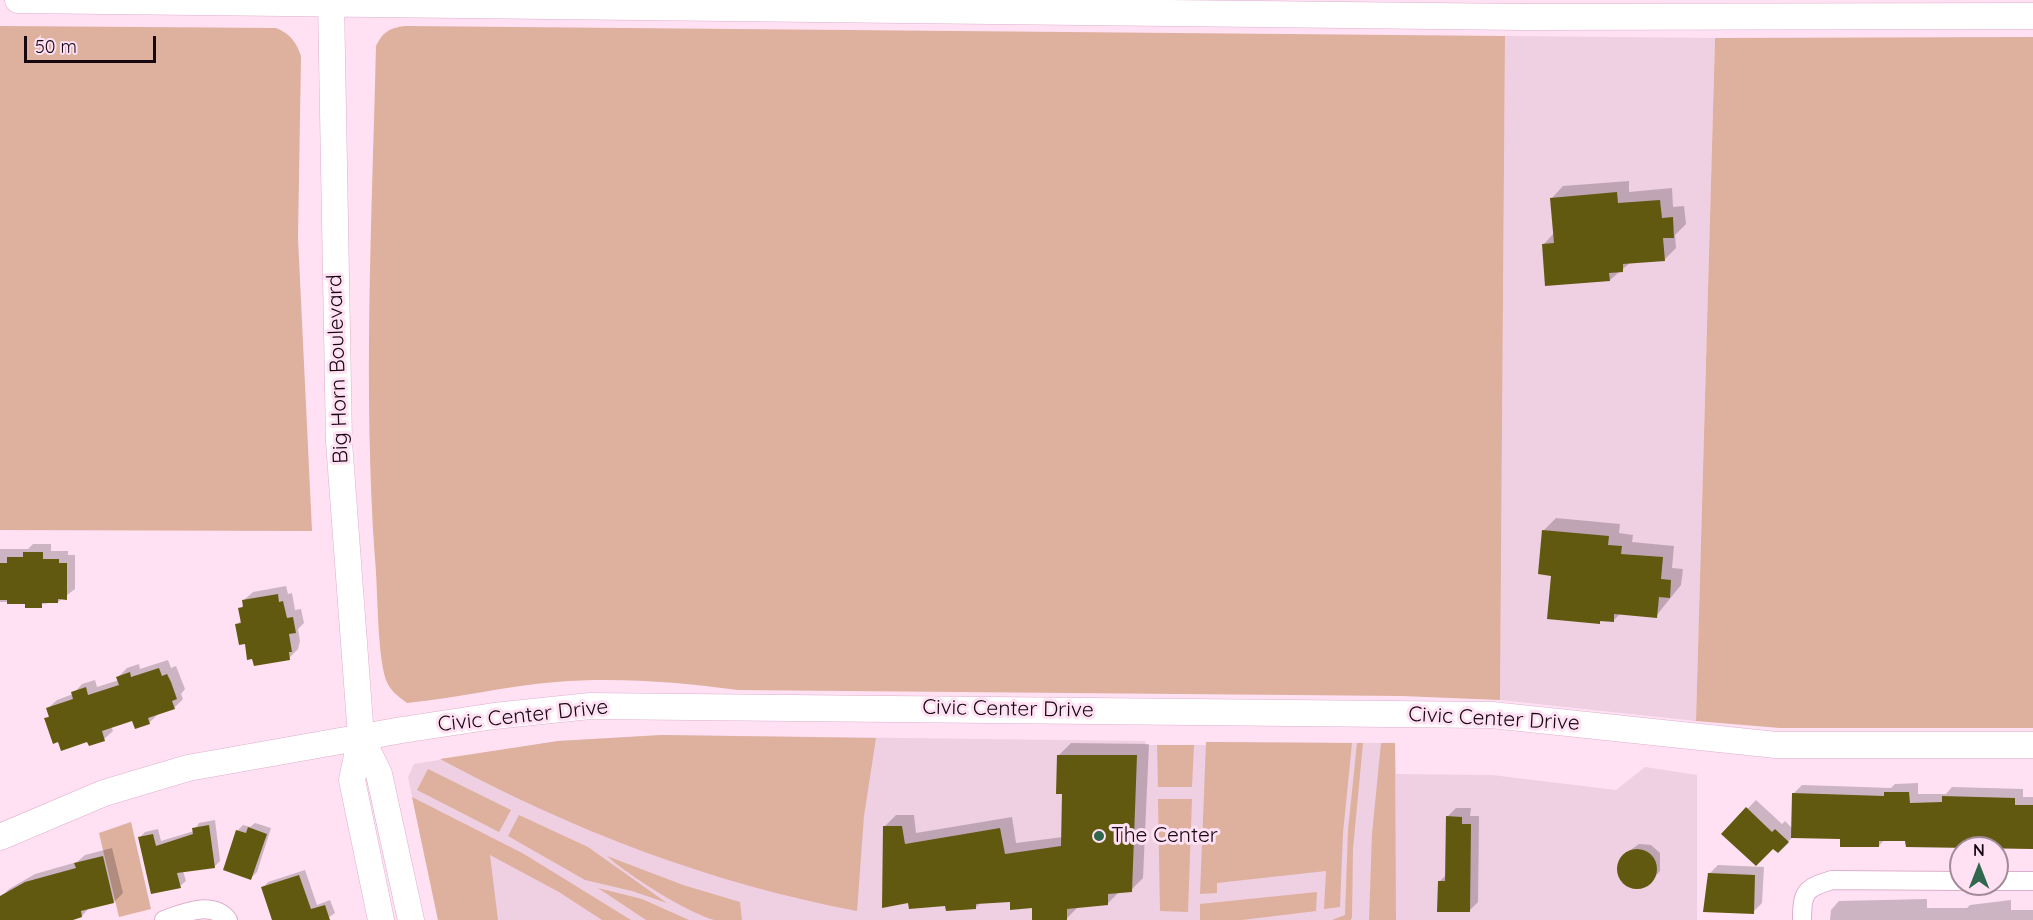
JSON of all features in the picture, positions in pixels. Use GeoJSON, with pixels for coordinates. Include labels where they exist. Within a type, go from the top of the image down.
{"type":"FeatureCollection","features":[{"type":"Feature","properties":{"kind":"main road"},"geometry":{"type":"LineString","coordinates":[[18,0],[331,1],[1017,11],[1198,7],[1522,16],[2029,12]]}},
{"type":"Feature","properties":{"kind":"main road"},"geometry":{"type":"LineString","coordinates":[[1017,11],[1044,0]]}},
{"type":"Feature","properties":{"kind":"main road","name":"Big Horn Boulevard"},"geometry":{"type":"LineString","coordinates":[[331,1],[339,442],[361,737],[352,780],[381,920]]}},
{"type":"Feature","properties":{"kind":"main road","name":"Civic Center Drive"},"geometry":{"type":"LineString","coordinates":[[0,837],[67,807],[147,779],[188,768],[494,716],[590,706],[883,707],[1492,715],[1776,745],[2033,745]]}},
{"type":"Feature","properties":{"kind":"main road","name":"Big Horn Boulevard"},"geometry":{"type":"LineString","coordinates":[[361,737],[379,774],[411,920]]}},
{"type":"Feature","properties":{"kind":"street"},"geometry":{"type":"LineString","coordinates":[[1802,920],[1802,898],[1812,886],[1832,880],[1949,881]]}},
{"type":"Feature","properties":{"kind":"street"},"geometry":{"type":"LineString","coordinates":[[2009,881],[2033,881]]}},
{"type":"Feature","properties":{"kind":"street"},"geometry":{"type":"LineString","coordinates":[[165,920],[206,909],[221,913],[228,920]]}},
{"type":"Feature","properties":{"kind":"shaded area"},"geometry":{"type":"Polygon","coordinates":[[[0,26],[276,28],[295,42],[301,56],[298,238],[312,531],[0,530],[0,26]]]}},
{"type":"Feature","properties":{"kind":"shaded area"},"geometry":{"type":"Polygon","coordinates":[[[405,26],[1505,36],[1500,700],[1402,696],[738,690],[670,683],[602,680],[537,684],[407,703],[388,684],[381,654],[371,495],[369,367],[376,46],[387,32],[405,26]]]}},
{"type":"Feature","properties":{"kind":"shaded area"},"geometry":{"type":"Polygon","coordinates":[[[1505,36],[1715,38],[1696,721],[1500,700],[1505,36]]]}},
{"type":"Feature","properties":{"kind":"shaded area"},"geometry":{"type":"Polygon","coordinates":[[[2033,37],[2033,728],[1780,728],[1696,721],[1715,38],[2033,37]]]}},
{"type":"Feature","properties":{"kind":"shaded area"},"geometry":{"type":"Polygon","coordinates":[[[662,735],[1145,741],[1146,745],[1206,745],[1206,742],[1395,743],[1396,774],[1492,775],[1616,790],[1645,767],[1697,775],[1697,920],[438,920],[408,777],[414,764],[558,741],[662,735]]]}},
{"type":"Feature","properties":{"kind":"shaded area"},"geometry":{"type":"Polygon","coordinates":[[[662,735],[876,738],[864,816],[857,911],[748,885],[642,851],[540,809],[440,759],[558,741],[662,735]]]}},
{"type":"Feature","properties":{"kind":"shaded area"},"geometry":{"type":"Polygon","coordinates":[[[1206,742],[1352,743],[1343,833],[1340,907],[1324,909],[1326,871],[1217,883],[1217,893],[1200,894],[1206,742]]]}},
{"type":"Feature","properties":{"kind":"shaded area"},"geometry":{"type":"Polygon","coordinates":[[[1357,743],[1363,743],[1353,849],[1352,917],[1351,920],[1332,920],[1345,915],[1348,830],[1357,743]]]}},
{"type":"Feature","properties":{"kind":"shaded area"},"geometry":{"type":"Polygon","coordinates":[[[1381,743],[1395,743],[1396,920],[1369,920],[1372,834],[1381,743]]]}},
{"type":"Feature","properties":{"kind":"shaded area"},"geometry":{"type":"Polygon","coordinates":[[[1157,745],[1194,745],[1192,787],[1158,787],[1157,745]]]}},
{"type":"Feature","properties":{"kind":"shaded area"},"geometry":{"type":"Polygon","coordinates":[[[428,769],[511,810],[499,832],[417,790],[428,769]]]}},
{"type":"Feature","properties":{"kind":"shaded area"},"geometry":{"type":"Polygon","coordinates":[[[412,797],[524,854],[631,920],[602,920],[559,892],[490,855],[498,920],[438,920],[412,797]]]}},
{"type":"Feature","properties":{"kind":"shaded area"},"geometry":{"type":"Polygon","coordinates":[[[1158,799],[1192,799],[1188,912],[1160,911],[1158,799]]]}},
{"type":"Feature","properties":{"kind":"shaded area"},"geometry":{"type":"Polygon","coordinates":[[[519,815],[588,847],[667,903],[632,891],[585,880],[508,836],[519,815]]]}},
{"type":"Feature","properties":{"kind":"shaded area"},"geometry":{"type":"Polygon","coordinates":[[[131,822],[151,909],[119,917],[99,833],[131,822]]]}},
{"type":"Feature","properties":{"kind":"shaded area"},"geometry":{"type":"Polygon","coordinates":[[[607,856],[683,885],[740,902],[742,920],[714,920],[689,910],[642,882],[607,856]]]}},
{"type":"Feature","properties":{"kind":"shaded area"},"geometry":{"type":"Polygon","coordinates":[[[598,888],[642,899],[689,920],[646,920],[598,888]]]}},
{"type":"Feature","properties":{"kind":"shaded area"},"geometry":{"type":"Polygon","coordinates":[[[1317,892],[1316,911],[1242,920],[1200,920],[1200,904],[1317,892]]]}},
{"type":"Feature","properties":{"kind":"building"},"geometry":{"type":"Polygon","coordinates":[[[1617,192],[1618,203],[1660,200],[1662,218],[1673,217],[1674,238],[1663,238],[1665,261],[1623,264],[1623,272],[1609,273],[1610,281],[1545,286],[1542,244],[1554,243],[1550,198],[1617,192]]]}},
{"type":"Feature","properties":{"kind":"building"},"geometry":{"type":"Polygon","coordinates":[[[1542,530],[1609,536],[1608,545],[1622,546],[1621,554],[1663,557],[1661,579],[1671,580],[1670,598],[1659,597],[1657,618],[1614,614],[1614,622],[1600,621],[1600,624],[1547,619],[1551,576],[1538,574],[1542,530]]]}},
{"type":"Feature","properties":{"kind":"building"},"geometry":{"type":"Polygon","coordinates":[[[23,552],[43,552],[43,559],[59,559],[59,563],[67,563],[67,600],[58,599],[58,603],[42,603],[42,608],[25,608],[25,604],[7,604],[7,600],[0,600],[0,563],[7,563],[7,557],[23,557],[23,552]]]}},
{"type":"Feature","properties":{"kind":"building"},"geometry":{"type":"Polygon","coordinates":[[[278,594],[279,602],[283,601],[287,618],[293,617],[296,633],[289,634],[292,652],[289,652],[290,660],[254,666],[252,659],[247,660],[245,644],[239,645],[235,624],[241,623],[238,608],[243,607],[242,600],[278,594]]]}},
{"type":"Feature","properties":{"kind":"building"},"geometry":{"type":"Polygon","coordinates":[[[159,668],[162,676],[167,674],[171,682],[177,699],[172,701],[175,709],[148,718],[150,724],[135,729],[132,721],[102,731],[105,741],[89,746],[87,742],[61,751],[58,742],[53,744],[44,718],[49,717],[46,708],[73,699],[71,692],[86,687],[88,695],[119,685],[116,677],[130,672],[131,677],[159,668]]]}},
{"type":"Feature","properties":{"kind":"building","name":"The Center"},"geometry":{"type":"Polygon","coordinates":[[[1057,755],[1137,755],[1132,892],[1108,894],[1108,905],[1067,909],[1067,920],[1032,920],[1032,908],[1010,910],[1010,902],[976,904],[976,909],[946,911],[945,906],[909,909],[908,903],[882,908],[883,826],[902,826],[905,844],[1000,828],[1005,854],[1061,846],[1062,794],[1056,794],[1057,755]]]}},
{"type":"Feature","properties":{"kind":"building"},"geometry":{"type":"Polygon","coordinates":[[[1884,792],[1909,792],[1910,803],[1942,802],[1942,796],[2015,798],[2015,805],[2033,805],[2033,849],[2009,849],[2009,836],[1949,836],[1949,848],[1906,847],[1905,841],[1879,841],[1879,847],[1840,847],[1840,839],[1791,838],[1792,793],[1884,796],[1884,792]]]}},
{"type":"Feature","properties":{"kind":"building"},"geometry":{"type":"Polygon","coordinates":[[[1746,807],[1772,832],[1775,829],[1789,842],[1778,853],[1773,849],[1756,866],[1721,834],[1746,807]]]}},
{"type":"Feature","properties":{"kind":"building"},"geometry":{"type":"Polygon","coordinates":[[[1446,816],[1462,817],[1462,824],[1471,824],[1470,912],[1437,912],[1438,881],[1445,881],[1446,816]]]}},
{"type":"Feature","properties":{"kind":"building"},"geometry":{"type":"Polygon","coordinates":[[[209,825],[215,868],[177,873],[181,888],[151,894],[138,837],[153,834],[156,846],[193,834],[192,828],[209,825]]]}},
{"type":"Feature","properties":{"kind":"building"},"geometry":{"type":"Polygon","coordinates":[[[248,827],[267,834],[251,880],[223,870],[236,830],[246,833],[248,827]]]}},
{"type":"Feature","properties":{"kind":"building"},"geometry":{"type":"Polygon","coordinates":[[[1637,849],[1651,855],[1657,869],[1651,883],[1637,889],[1623,883],[1617,869],[1623,855],[1637,849]]]}},
{"type":"Feature","properties":{"kind":"building"},"geometry":{"type":"Polygon","coordinates":[[[103,856],[114,903],[81,911],[82,917],[73,920],[0,920],[0,896],[25,882],[76,868],[74,863],[103,856]]]}},
{"type":"Feature","properties":{"kind":"building"},"geometry":{"type":"Polygon","coordinates":[[[1708,873],[1755,875],[1754,914],[1703,912],[1708,873]]]}},
{"type":"Feature","properties":{"kind":"building"},"geometry":{"type":"Polygon","coordinates":[[[299,875],[311,909],[325,905],[330,920],[272,920],[261,887],[299,875]]]}},
{"type":"Feature","properties":{"kind":"place","name":"The Center"},"geometry":{"type":"Point","coordinates":[1099,836]}}]}
